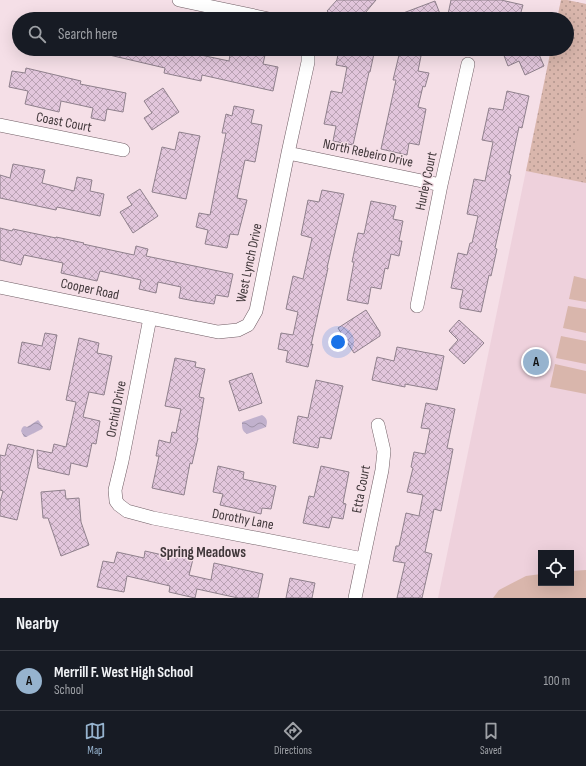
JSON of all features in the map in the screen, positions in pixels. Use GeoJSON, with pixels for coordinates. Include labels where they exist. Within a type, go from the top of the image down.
{"type":"FeatureCollection","features":[{"type":"Feature","properties":{"kind":"street"},"geometry":{"type":"LineString","coordinates":[[179,0],[234,12]]}},
{"type":"Feature","properties":{"kind":"street","name":"West Lynch Drive"},"geometry":{"type":"LineString","coordinates":[[173,322],[218,332],[238,330],[248,325],[256,311],[308,56]]}},
{"type":"Feature","properties":{"kind":"street","name":"Hurley Court"},"geometry":{"type":"LineString","coordinates":[[417,306],[441,185],[468,64]]}},
{"type":"Feature","properties":{"kind":"street","name":"Coast Court"},"geometry":{"type":"LineString","coordinates":[[0,125],[123,150]]}},
{"type":"Feature","properties":{"kind":"street","name":"North Rebeiro Drive"},"geometry":{"type":"LineString","coordinates":[[288,153],[441,185]]}},
{"type":"Feature","properties":{"kind":"street","name":"Cooper Road"},"geometry":{"type":"LineString","coordinates":[[0,287],[173,322]]}},
{"type":"Feature","properties":{"kind":"street","name":"Orchid Drive"},"geometry":{"type":"LineString","coordinates":[[119,505],[116,501],[115,490],[150,318]]}},
{"type":"Feature","properties":{"kind":"street","name":"Etta Court"},"geometry":{"type":"LineString","coordinates":[[355,598],[383,464],[384,451],[378,424]]}},
{"type":"Feature","properties":{"kind":"street","name":"Dorothy Lane"},"geometry":{"type":"LineString","coordinates":[[119,505],[127,511],[153,518],[363,559]]}},
{"type":"Feature","properties":{"kind":"shaded area"},"geometry":{"type":"Polygon","coordinates":[[[561,0],[586,4],[586,598],[438,598],[550,56],[574,56],[574,12],[558,12],[561,0]]]}},
{"type":"Feature","properties":{"kind":"shaded area"},"geometry":{"type":"Polygon","coordinates":[[[561,0],[586,4],[586,183],[526,171],[550,56],[574,56],[574,12],[558,12],[561,0]]]}},
{"type":"Feature","properties":{"kind":"shaded area"},"geometry":{"type":"Polygon","coordinates":[[[586,94],[586,155],[574,152],[586,94]]]}},
{"type":"Feature","properties":{"kind":"shaded area"},"geometry":{"type":"Polygon","coordinates":[[[574,276],[586,279],[586,302],[569,299],[574,276]]]}},
{"type":"Feature","properties":{"kind":"shaded area"},"geometry":{"type":"Polygon","coordinates":[[[568,306],[586,309],[586,333],[563,328],[568,306]]]}},
{"type":"Feature","properties":{"kind":"shaded area"},"geometry":{"type":"Polygon","coordinates":[[[561,336],[586,341],[586,364],[556,358],[561,336]]]}},
{"type":"Feature","properties":{"kind":"shaded area"},"geometry":{"type":"Polygon","coordinates":[[[555,364],[586,371],[586,394],[550,387],[555,364]]]}},
{"type":"Feature","properties":{"kind":"shaded area"},"geometry":{"type":"Polygon","coordinates":[[[586,570],[586,598],[493,598],[499,590],[526,576],[538,574],[538,586],[574,586],[574,571],[586,570]]]}},
{"type":"Feature","properties":{"kind":"water"},"geometry":{"type":"Polygon","coordinates":[[[262,415],[267,420],[266,427],[247,434],[244,432],[242,422],[262,415]]]}},
{"type":"Feature","properties":{"kind":"water"},"geometry":{"type":"Polygon","coordinates":[[[38,420],[43,427],[42,429],[24,437],[21,431],[22,428],[24,426],[27,427],[38,420]]]}},
{"type":"Feature","properties":{"kind":"building"},"geometry":{"type":"Polygon","coordinates":[[[337,0],[376,0],[366,12],[327,11],[337,0]]]}},
{"type":"Feature","properties":{"kind":"building"},"geometry":{"type":"Polygon","coordinates":[[[451,0],[501,0],[523,5],[521,12],[448,12],[451,0]]]}},
{"type":"Feature","properties":{"kind":"building"},"geometry":{"type":"Polygon","coordinates":[[[435,1],[439,12],[406,12],[435,1]]]}},
{"type":"Feature","properties":{"kind":"building"},"geometry":{"type":"Polygon","coordinates":[[[114,56],[205,56],[229,61],[230,56],[265,56],[263,64],[278,67],[273,91],[202,75],[201,81],[164,73],[165,68],[114,56]]]}},
{"type":"Feature","properties":{"kind":"building"},"geometry":{"type":"Polygon","coordinates":[[[338,56],[373,56],[353,145],[333,141],[336,126],[324,124],[331,91],[342,93],[347,67],[336,65],[338,56]]]}},
{"type":"Feature","properties":{"kind":"building"},"geometry":{"type":"Polygon","coordinates":[[[399,56],[421,56],[418,71],[429,73],[425,87],[423,86],[418,107],[426,109],[419,145],[409,143],[407,155],[381,149],[396,80],[393,80],[399,56]]]}},
{"type":"Feature","properties":{"kind":"building"},"geometry":{"type":"Polygon","coordinates":[[[504,56],[540,56],[544,66],[525,75],[519,61],[508,66],[504,56]]]}},
{"type":"Feature","properties":{"kind":"building"},"geometry":{"type":"Polygon","coordinates":[[[26,68],[81,81],[80,84],[126,93],[123,112],[107,109],[105,121],[91,118],[93,108],[61,101],[59,112],[25,104],[28,91],[9,87],[12,71],[25,73],[26,68]]]}},
{"type":"Feature","properties":{"kind":"building"},"geometry":{"type":"Polygon","coordinates":[[[163,88],[179,112],[152,130],[144,118],[152,113],[144,101],[163,88]]]}},
{"type":"Feature","properties":{"kind":"building"},"geometry":{"type":"Polygon","coordinates":[[[507,91],[529,96],[522,128],[519,127],[509,174],[511,175],[495,248],[497,249],[491,276],[489,275],[481,312],[460,308],[463,290],[451,288],[458,253],[467,255],[470,243],[472,243],[478,216],[467,214],[474,179],[485,181],[493,142],[482,140],[489,108],[503,110],[507,91]]]}},
{"type":"Feature","properties":{"kind":"building"},"geometry":{"type":"Polygon","coordinates":[[[234,106],[254,110],[251,123],[262,125],[255,162],[245,160],[237,198],[247,200],[238,235],[230,234],[227,248],[205,244],[208,230],[196,227],[199,213],[210,215],[226,133],[222,133],[226,114],[232,116],[234,106]]]}},
{"type":"Feature","properties":{"kind":"building"},"geometry":{"type":"Polygon","coordinates":[[[179,132],[200,136],[186,199],[152,192],[162,147],[175,150],[179,132]]]}},
{"type":"Feature","properties":{"kind":"building"},"geometry":{"type":"Polygon","coordinates":[[[13,164],[45,170],[42,183],[74,191],[77,177],[92,180],[90,191],[104,194],[100,216],[57,207],[56,210],[0,198],[0,175],[10,178],[13,164]]]}},
{"type":"Feature","properties":{"kind":"building"},"geometry":{"type":"Polygon","coordinates":[[[140,189],[158,216],[133,233],[120,212],[132,205],[127,197],[140,189]]]}},
{"type":"Feature","properties":{"kind":"building"},"geometry":{"type":"Polygon","coordinates":[[[322,190],[344,194],[327,268],[311,345],[313,344],[308,367],[286,362],[288,351],[278,349],[281,333],[293,335],[298,312],[286,309],[293,276],[303,279],[312,238],[301,235],[308,200],[319,202],[322,190]]]}},
{"type":"Feature","properties":{"kind":"building"},"geometry":{"type":"Polygon","coordinates":[[[371,201],[396,206],[393,219],[403,221],[399,241],[402,241],[399,256],[391,254],[388,269],[385,268],[381,289],[371,287],[368,304],[347,300],[354,262],[352,262],[358,233],[364,234],[371,201]]]}},
{"type":"Feature","properties":{"kind":"building"},"geometry":{"type":"Polygon","coordinates":[[[0,228],[56,237],[134,255],[136,246],[148,249],[146,256],[233,274],[228,297],[216,295],[214,304],[194,301],[179,298],[181,287],[158,282],[156,293],[139,289],[141,280],[100,271],[97,281],[61,273],[63,263],[24,255],[21,265],[0,260],[0,228]]]}},
{"type":"Feature","properties":{"kind":"building"},"geometry":{"type":"Polygon","coordinates":[[[366,310],[380,332],[380,336],[354,353],[338,328],[366,310]]]}},
{"type":"Feature","properties":{"kind":"building"},"geometry":{"type":"Polygon","coordinates":[[[459,320],[484,343],[464,364],[449,350],[458,340],[449,331],[459,320]]]}},
{"type":"Feature","properties":{"kind":"building"},"geometry":{"type":"Polygon","coordinates":[[[45,333],[57,335],[50,370],[18,363],[22,342],[42,346],[45,333]]]}},
{"type":"Feature","properties":{"kind":"building"},"geometry":{"type":"Polygon","coordinates":[[[79,338],[99,343],[97,353],[112,356],[104,395],[89,392],[83,417],[100,421],[96,444],[92,443],[87,467],[71,463],[69,475],[38,468],[37,450],[52,453],[54,444],[66,447],[76,402],[66,400],[79,338]]]}},
{"type":"Feature","properties":{"kind":"building"},"geometry":{"type":"Polygon","coordinates":[[[397,347],[444,356],[437,390],[405,384],[405,387],[372,380],[377,357],[394,361],[397,347]]]}},
{"type":"Feature","properties":{"kind":"building"},"geometry":{"type":"Polygon","coordinates":[[[175,358],[196,362],[195,367],[205,369],[199,397],[204,398],[198,438],[192,464],[190,463],[184,495],[152,488],[159,456],[156,456],[159,440],[170,443],[172,432],[176,433],[181,409],[165,406],[175,358]]]}},
{"type":"Feature","properties":{"kind":"building"},"geometry":{"type":"Polygon","coordinates":[[[252,373],[262,403],[239,411],[229,381],[252,373]]]}},
{"type":"Feature","properties":{"kind":"building"},"geometry":{"type":"Polygon","coordinates":[[[316,380],[343,386],[331,439],[320,437],[318,448],[293,443],[298,416],[308,418],[316,380]]]}},
{"type":"Feature","properties":{"kind":"building"},"geometry":{"type":"Polygon","coordinates":[[[426,403],[455,409],[447,448],[453,449],[441,511],[434,509],[425,552],[432,554],[422,598],[397,598],[405,563],[393,561],[396,546],[399,546],[406,513],[419,516],[423,495],[407,492],[413,468],[411,467],[414,452],[425,454],[430,429],[421,428],[426,403]]]}},
{"type":"Feature","properties":{"kind":"building"},"geometry":{"type":"Polygon","coordinates":[[[8,444],[34,450],[17,520],[0,516],[0,502],[3,491],[0,490],[0,455],[5,456],[8,444]]]}},
{"type":"Feature","properties":{"kind":"building"},"geometry":{"type":"Polygon","coordinates":[[[218,466],[244,472],[243,479],[276,486],[271,509],[262,508],[261,514],[220,505],[223,494],[213,492],[218,466]]]}},
{"type":"Feature","properties":{"kind":"building"},"geometry":{"type":"Polygon","coordinates":[[[321,466],[349,472],[343,503],[346,504],[343,519],[332,517],[329,528],[303,523],[309,496],[314,497],[321,466]]]}},
{"type":"Feature","properties":{"kind":"building"},"geometry":{"type":"Polygon","coordinates":[[[65,490],[66,499],[79,498],[81,522],[89,545],[61,556],[48,518],[43,518],[41,492],[65,490]]]}},
{"type":"Feature","properties":{"kind":"building"},"geometry":{"type":"Polygon","coordinates":[[[145,551],[176,558],[177,555],[193,559],[189,575],[211,580],[214,563],[263,574],[258,598],[238,598],[197,589],[195,598],[169,592],[170,586],[127,576],[124,592],[97,587],[103,561],[114,563],[117,552],[144,558],[145,551]]]}},
{"type":"Feature","properties":{"kind":"building"},"geometry":{"type":"Polygon","coordinates":[[[290,578],[315,583],[312,598],[286,598],[290,578]]]}},
{"type":"Feature","properties":{"kind":"place","name":"Merrill F. West High School"},"geometry":{"type":"Point","coordinates":[536,362]}},
{"type":"Feature","properties":{"kind":"district","name":"Spring Meadows"},"geometry":{"type":"Point","coordinates":[203,552]}}]}
